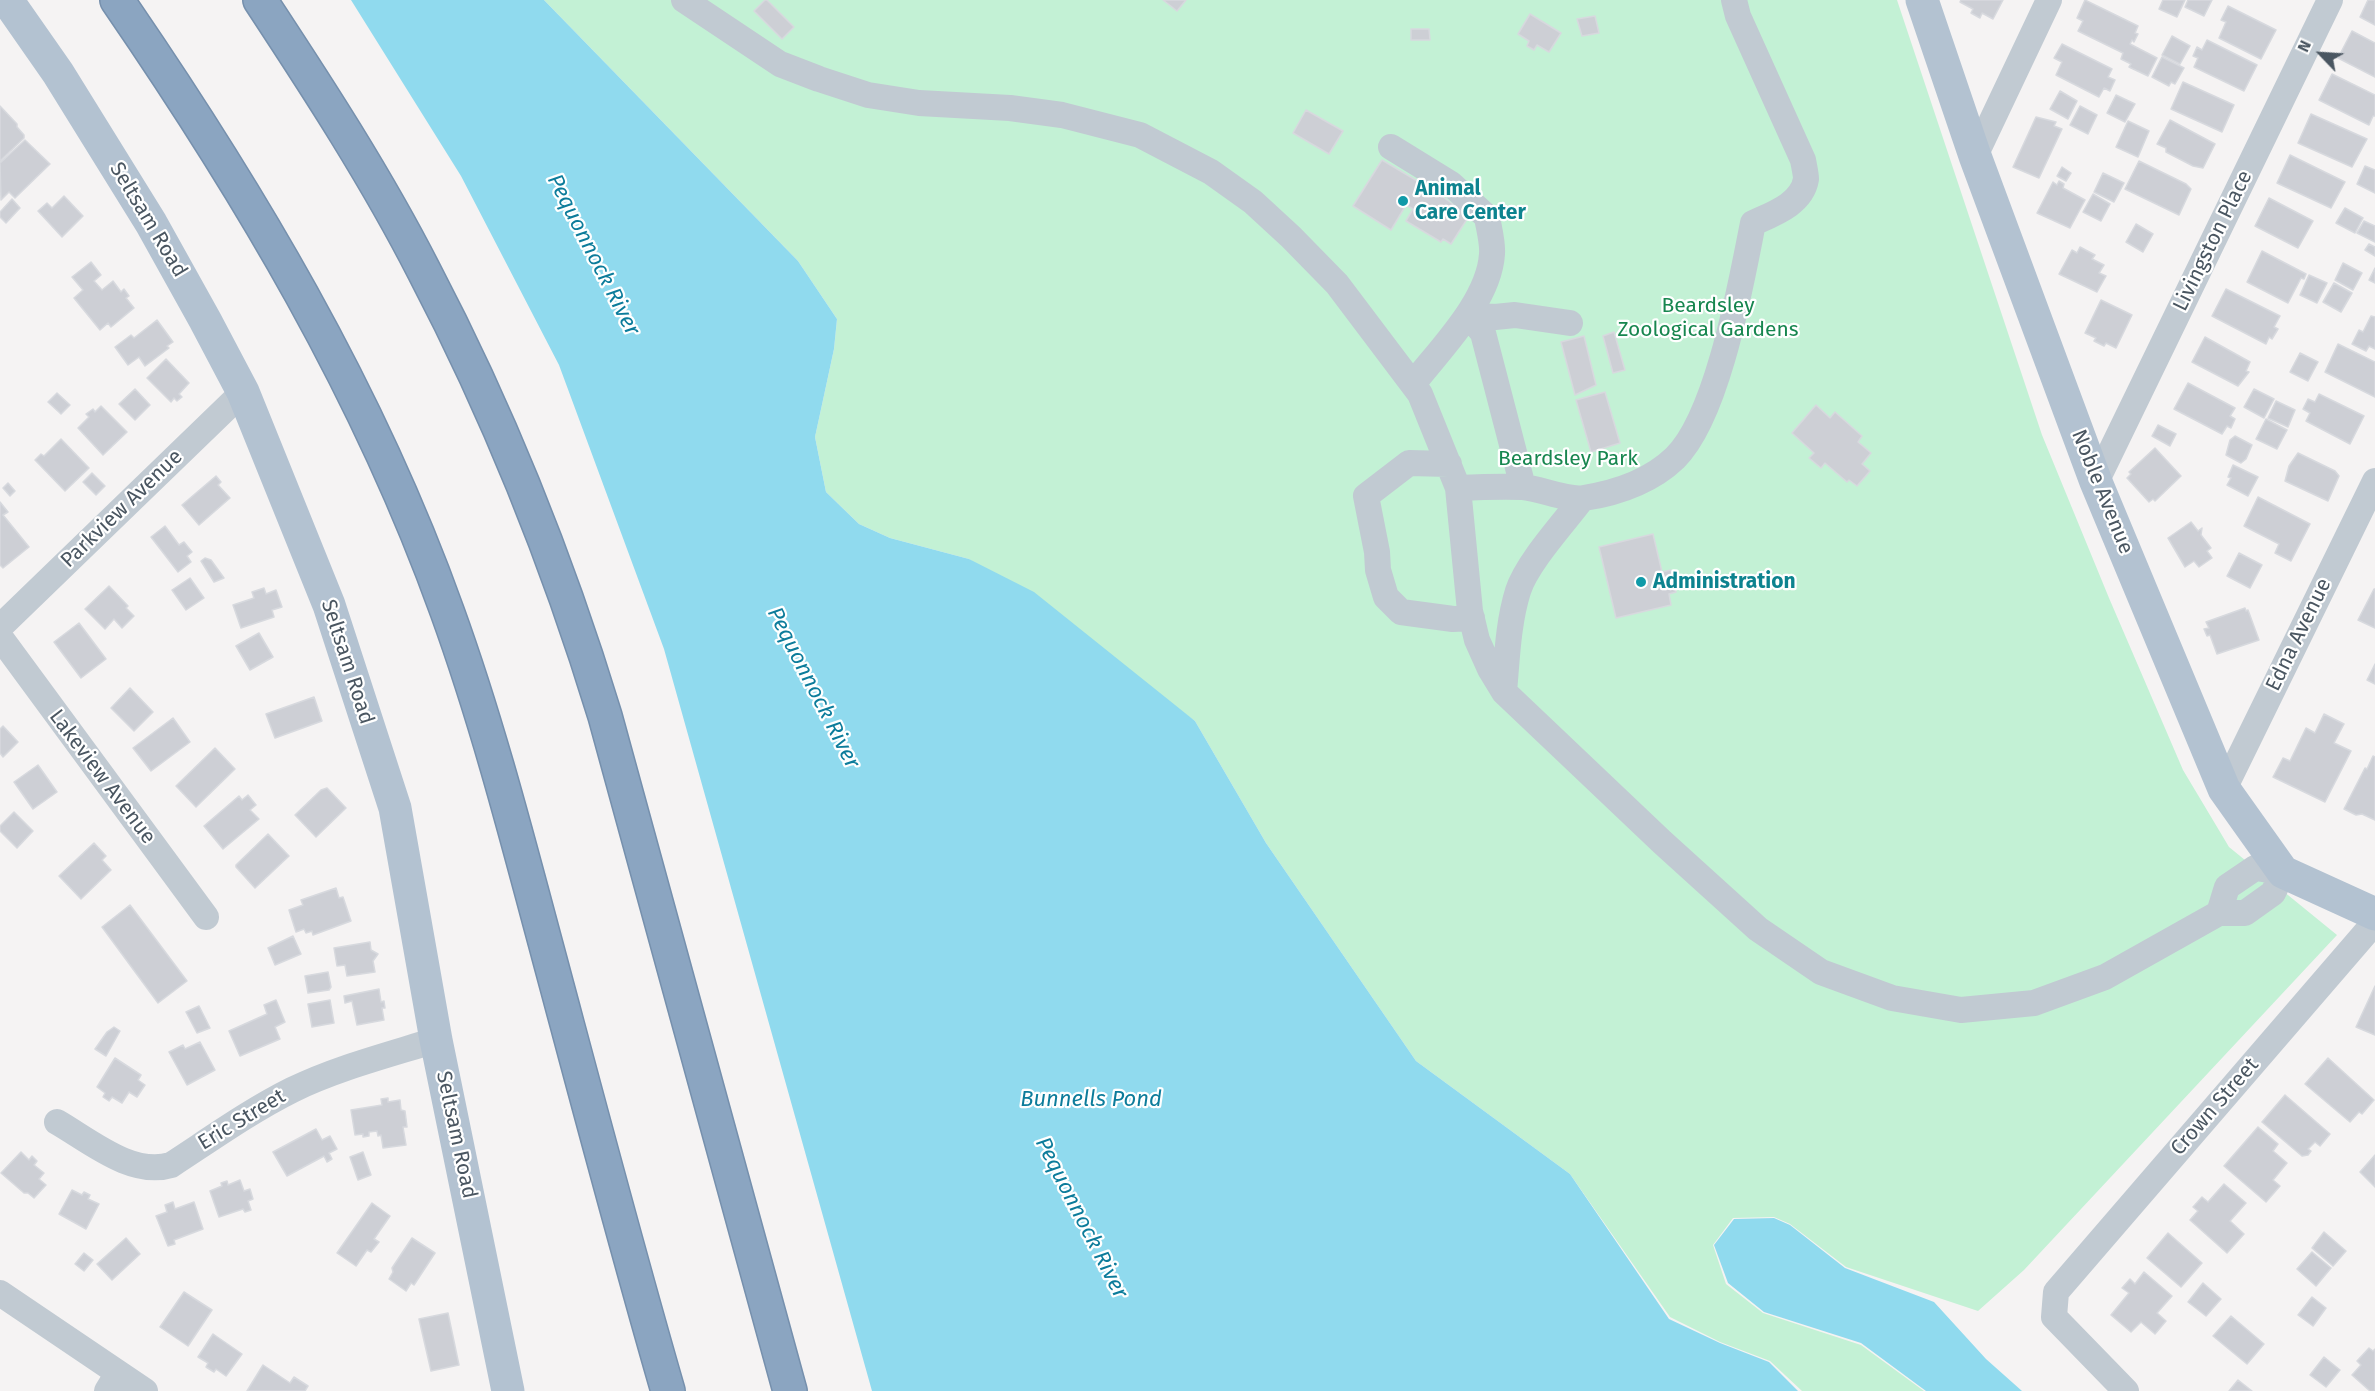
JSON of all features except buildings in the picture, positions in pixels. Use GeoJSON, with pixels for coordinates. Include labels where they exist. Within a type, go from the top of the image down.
{"type":"FeatureCollection","features":[{"type":"Feature","properties":{"kind":"highway"},"geometry":{"type":"LineString","coordinates":[[117,0],[222,158],[296,282],[363,410],[425,554],[453,628],[492,746],[668,1391]]}},
{"type":"Feature","properties":{"kind":"highway"},"geometry":{"type":"LineString","coordinates":[[260,0],[344,131],[424,270],[490,405],[535,511],[582,638],[605,716],[790,1391]]}},
{"type":"Feature","properties":{"kind":"main road","name":"Seltsam Road"},"geometry":{"type":"LineString","coordinates":[[7,0],[58,73],[151,223],[243,392],[329,605],[395,808],[436,1040],[508,1391]]}},
{"type":"Feature","properties":{"kind":"main road","name":"Noble Avenue"},"geometry":{"type":"LineString","coordinates":[[1922,0],[1975,156],[2096,482],[2224,789],[2283,872]]}},
{"type":"Feature","properties":{"kind":"main road"},"geometry":{"type":"LineString","coordinates":[[2283,872],[2375,914]]}},
{"type":"Feature","properties":{"kind":"street"},"geometry":{"type":"LineString","coordinates":[[684,0],[780,63],[868,95],[918,103],[1010,108],[1062,115],[1140,135],[1174,151],[1253,202],[1337,284],[1420,394],[1458,488],[1472,618],[1477,640],[1490,669],[1504,692],[1662,842],[1758,929],[1821,972],[1892,998],[1961,1010],[2034,1003],[2105,977],[2219,913],[2245,913],[2273,892],[2283,872]]}},
{"type":"Feature","properties":{"kind":"street"},"geometry":{"type":"LineString","coordinates":[[1458,488],[1523,487],[1581,499],[1626,488],[1657,473],[1675,458],[1687,443],[1709,396],[1726,343],[1740,292],[1753,223],[1783,210],[1796,197],[1806,180],[1803,160],[1738,16],[1734,0]]}},
{"type":"Feature","properties":{"kind":"street"},"geometry":{"type":"LineString","coordinates":[[1975,156],[2049,0]]}},
{"type":"Feature","properties":{"kind":"street","name":"Livingston Place"},"geometry":{"type":"LineString","coordinates":[[2096,482],[2330,0]]}},
{"type":"Feature","properties":{"kind":"street"},"geometry":{"type":"LineString","coordinates":[[1391,147],[1451,184],[1487,217],[1492,255],[1482,291],[1468,315],[1413,384]]}},
{"type":"Feature","properties":{"kind":"street"},"geometry":{"type":"LineString","coordinates":[[1468,315],[1483,333],[1523,487]]}},
{"type":"Feature","properties":{"kind":"street"},"geometry":{"type":"LineString","coordinates":[[1468,315],[1496,317],[1515,315],[1570,323]]}},
{"type":"Feature","properties":{"kind":"street","name":"Parkview Avenue"},"geometry":{"type":"LineString","coordinates":[[0,627],[243,392]]}},
{"type":"Feature","properties":{"kind":"street"},"geometry":{"type":"LineString","coordinates":[[1449,464],[1409,463],[1366,496],[1377,552],[1378,570],[1386,597],[1401,612],[1453,619],[1472,618]]}},
{"type":"Feature","properties":{"kind":"street","name":"Edna Avenue"},"geometry":{"type":"LineString","coordinates":[[2224,789],[2375,481]]}},
{"type":"Feature","properties":{"kind":"street"},"geometry":{"type":"LineString","coordinates":[[1504,692],[1511,621],[1519,589],[1531,567],[1581,499]]}},
{"type":"Feature","properties":{"kind":"street","name":"Lakeview Avenue"},"geometry":{"type":"LineString","coordinates":[[0,637],[206,917]]}},
{"type":"Feature","properties":{"kind":"street","name":"Crown Street"},"geometry":{"type":"LineString","coordinates":[[2126,1391],[2054,1317],[2056,1292],[2375,922]]}},
{"type":"Feature","properties":{"kind":"street","name":"Eric Street"},"geometry":{"type":"LineString","coordinates":[[57,1122],[128,1163],[143,1168],[159,1169],[171,1165],[271,1101],[294,1089],[316,1079],[436,1040]]}},
{"type":"Feature","properties":{"kind":"street"},"geometry":{"type":"LineString","coordinates":[[0,1293],[113,1382],[145,1391]]}},
{"type":"Feature","properties":{"kind":"green space","name":"Beardsley Park"},"geometry":{"type":"Polygon","coordinates":[[[544,0],[1897,0],[2042,435],[2183,770],[2229,847],[2337,935],[2024,1270],[1978,1311],[1846,1267],[1790,1224],[1774,1217],[1733,1218],[1713,1245],[1726,1284],[1763,1313],[1861,1345],[1924,1391],[1802,1391],[1770,1361],[1720,1342],[1670,1317],[1570,1174],[1416,1061],[1266,843],[1195,721],[969,559],[890,538],[859,524],[826,492],[815,437],[834,349],[837,319],[798,261],[544,0]]]}},
{"type":"Feature","properties":{"kind":"water","name":"Bunnells Pond"},"geometry":{"type":"Polygon","coordinates":[[[351,0],[544,0],[798,261],[837,319],[834,349],[815,437],[826,492],[859,524],[890,538],[969,559],[1034,592],[1195,721],[1266,843],[1416,1061],[1570,1174],[1669,1319],[1720,1343],[1769,1362],[1798,1391],[872,1391],[664,649],[559,365],[461,176],[351,0]]]}},
{"type":"Feature","properties":{"kind":"water"},"geometry":{"type":"Polygon","coordinates":[[[1774,1218],[1790,1225],[1845,1268],[1934,1302],[1986,1359],[2022,1391],[1926,1391],[1861,1343],[1764,1312],[1728,1283],[1714,1245],[1734,1219],[1774,1218]]]}},
{"type":"Feature","properties":{"kind":"place","name":"Animal Care Center"},"geometry":{"type":"Point","coordinates":[1403,201]}},
{"type":"Feature","properties":{"kind":"place","name":"Administration"},"geometry":{"type":"Point","coordinates":[1641,582]}},
{"type":"Feature","properties":{"kind":"water label","name":"Pequonnock River"},"geometry":{"type":"Point","coordinates":[593,255]}},
{"type":"Feature","properties":{"kind":"water label","name":"Pequonnock River"},"geometry":{"type":"Point","coordinates":[813,688]}},
{"type":"Feature","properties":{"kind":"water label","name":"Pequonnock River"},"geometry":{"type":"Point","coordinates":[1081,1218]}},
{"type":"Feature","properties":{"kind":"park label","name":"Beardsley Zoological Gardens"},"geometry":{"type":"Point","coordinates":[1708,318]}}]}
